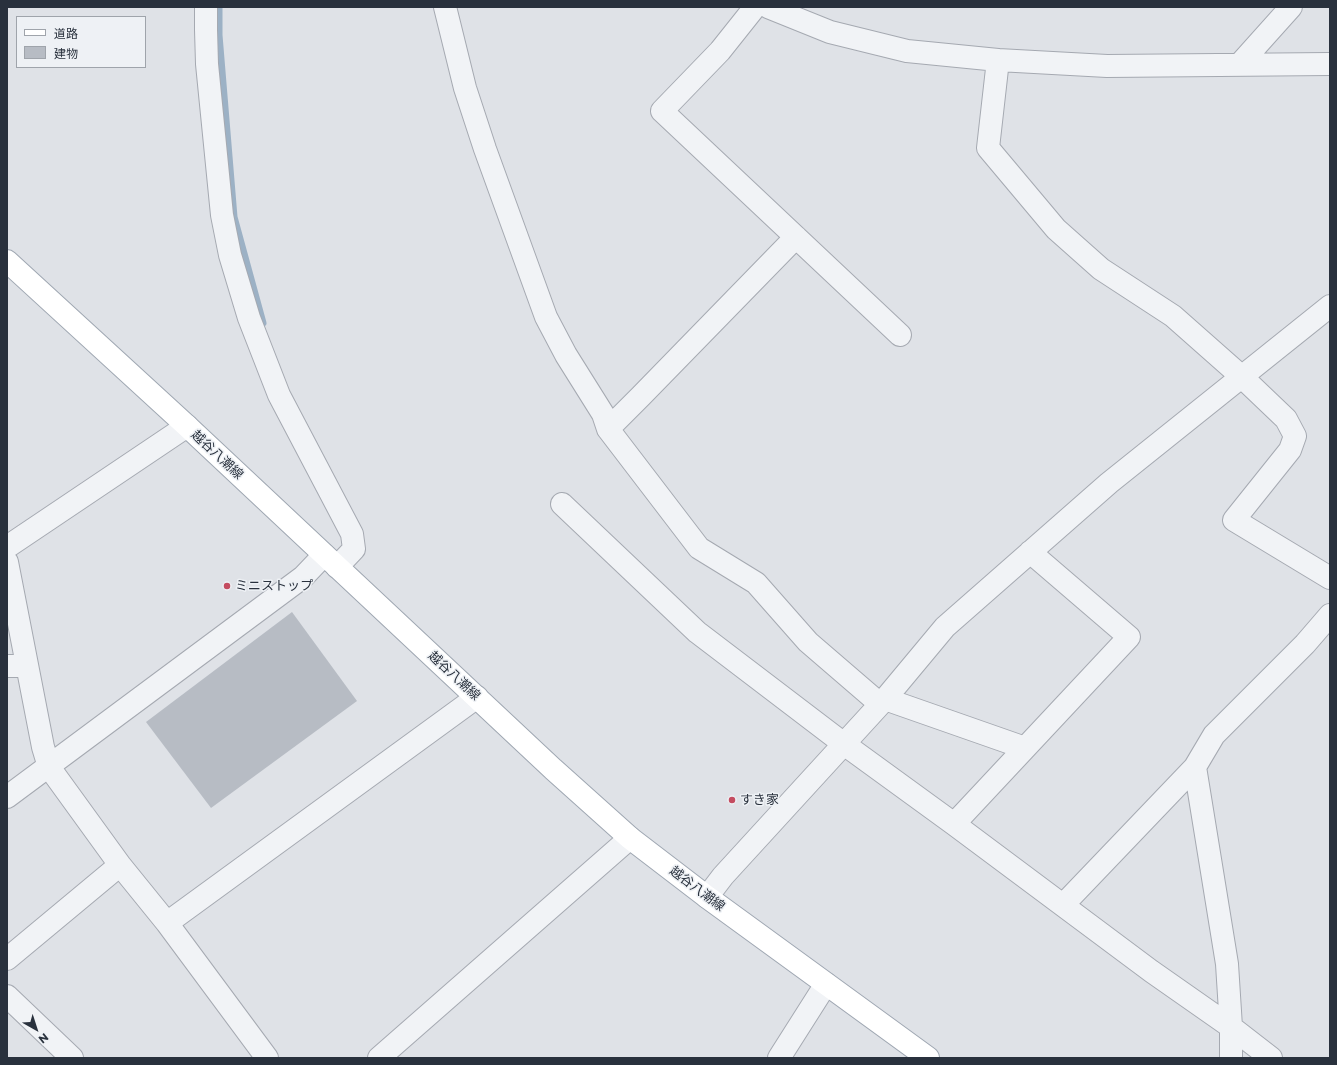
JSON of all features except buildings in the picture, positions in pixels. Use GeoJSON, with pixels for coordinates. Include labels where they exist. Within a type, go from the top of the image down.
{"type":"FeatureCollection","features":[{"type":"Feature","properties":{"kind":"main road","name":"越谷八潮線"},"geometry":{"type":"LineString","coordinates":[[7,261],[187,426],[553,769],[630,838],[707,897],[928,1058]]}},
{"type":"Feature","properties":{"kind":"street"},"geometry":{"type":"LineString","coordinates":[[7,797],[303,577],[354,549],[352,534],[279,395],[249,318],[230,255],[222,215],[208,72],[206,7]]}},
{"type":"Feature","properties":{"kind":"street"},"geometry":{"type":"LineString","coordinates":[[445,7],[465,88],[485,149],[546,317],[566,355],[603,414],[608,429],[699,548],[756,582],[808,642],[882,702],[1025,748]]}},
{"type":"Feature","properties":{"kind":"street"},"geometry":{"type":"LineString","coordinates":[[755,7],[720,51],[662,111],[900,335]]}},
{"type":"Feature","properties":{"kind":"street"},"geometry":{"type":"LineString","coordinates":[[768,7],[830,32],[907,51],[998,60],[1107,66],[1330,64]]}},
{"type":"Feature","properties":{"kind":"street"},"geometry":{"type":"LineString","coordinates":[[1239,65],[1292,7]]}},
{"type":"Feature","properties":{"kind":"street"},"geometry":{"type":"LineString","coordinates":[[998,60],[988,148],[1056,229],[1101,269],[1173,316],[1242,377],[1286,419],[1295,436],[1290,450],[1234,520],[1330,578]]}},
{"type":"Feature","properties":{"kind":"street"},"geometry":{"type":"LineString","coordinates":[[608,429],[796,236]]}},
{"type":"Feature","properties":{"kind":"street"},"geometry":{"type":"LineString","coordinates":[[707,897],[723,876],[882,702],[945,627],[1110,483],[1330,306]]}},
{"type":"Feature","properties":{"kind":"street"},"geometry":{"type":"LineString","coordinates":[[7,547],[187,426]]}},
{"type":"Feature","properties":{"kind":"street"},"geometry":{"type":"LineString","coordinates":[[562,504],[696,632],[844,744],[1151,971],[1231,1027],[1272,1058]]}},
{"type":"Feature","properties":{"kind":"street"},"geometry":{"type":"LineString","coordinates":[[954,824],[1129,637],[1030,552]]}},
{"type":"Feature","properties":{"kind":"street"},"geometry":{"type":"LineString","coordinates":[[7,562],[17,666],[49,767],[120,865],[167,923],[267,1058]]}},
{"type":"Feature","properties":{"kind":"street"},"geometry":{"type":"LineString","coordinates":[[1063,905],[1195,767],[1214,735],[1305,644],[1330,615]]}},
{"type":"Feature","properties":{"kind":"street"},"geometry":{"type":"LineString","coordinates":[[167,923],[477,698]]}},
{"type":"Feature","properties":{"kind":"street"},"geometry":{"type":"LineString","coordinates":[[1195,767],[1227,964],[1231,1027],[1231,1058]]}},
{"type":"Feature","properties":{"kind":"street"},"geometry":{"type":"LineString","coordinates":[[379,1058],[630,838]]}},
{"type":"Feature","properties":{"kind":"street"},"geometry":{"type":"LineString","coordinates":[[7,959],[120,865]]}},
{"type":"Feature","properties":{"kind":"street"},"geometry":{"type":"LineString","coordinates":[[779,1058],[826,984]]}},
{"type":"Feature","properties":{"kind":"street"},"geometry":{"type":"LineString","coordinates":[[7,996],[72,1058]]}},
{"type":"Feature","properties":{"kind":"waterway"},"geometry":{"type":"LineString","coordinates":[[219,7],[219,35],[234,217],[263,323]]}},
{"type":"Feature","properties":{"kind":"place","name":"ミニストップ"},"geometry":{"type":"Point","coordinates":[227,586]}},
{"type":"Feature","properties":{"kind":"place","name":"すき家"},"geometry":{"type":"Point","coordinates":[732,800]}}]}
